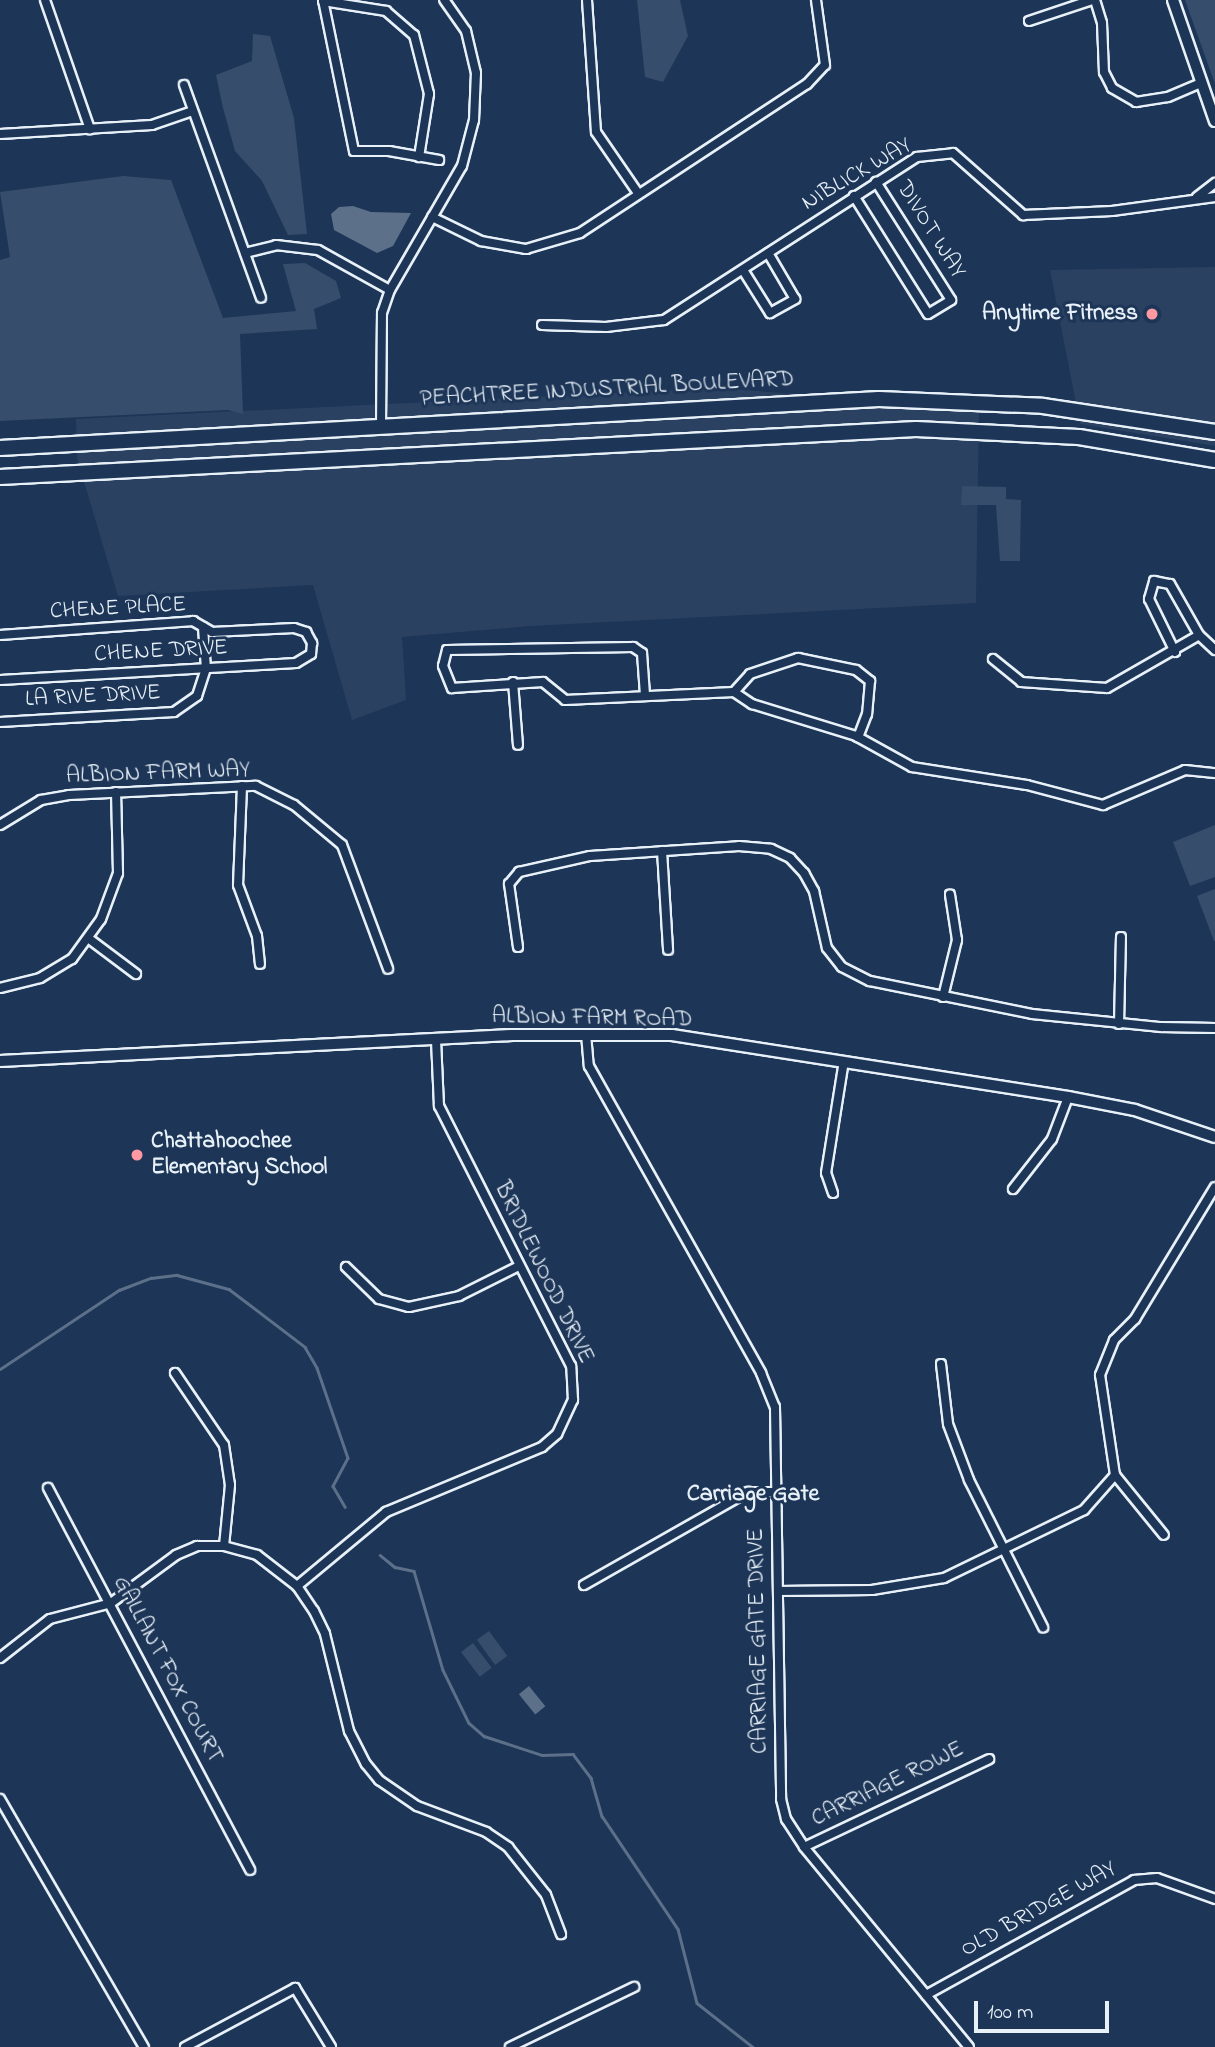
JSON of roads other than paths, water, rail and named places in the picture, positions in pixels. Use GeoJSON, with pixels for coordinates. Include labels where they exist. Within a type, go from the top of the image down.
{"type":"FeatureCollection","features":[{"type":"Feature","properties":{"kind":"highway","name":"PEACHTREE INDUSTRIAL BOULEVARD"},"geometry":{"type":"LineString","coordinates":[[0,448],[807,401],[917,399],[1043,406],[1215,432]]}},
{"type":"Feature","properties":{"kind":"highway"},"geometry":{"type":"LineString","coordinates":[[0,477],[916,429],[1079,437],[1215,460]]}},
{"type":"Feature","properties":{"kind":"street"},"geometry":{"type":"LineString","coordinates":[[45,0],[90,129]]}},
{"type":"Feature","properties":{"kind":"street"},"geometry":{"type":"LineString","coordinates":[[381,426],[379,349],[382,313],[390,290],[462,166],[474,120],[476,73],[466,31],[444,0]]}},
{"type":"Feature","properties":{"kind":"street"},"geometry":{"type":"LineString","coordinates":[[587,0],[596,132],[638,193]]}},
{"type":"Feature","properties":{"kind":"street"},"geometry":{"type":"LineString","coordinates":[[432,217],[481,241],[526,249],[580,233],[807,84],[825,65],[816,0]]}},
{"type":"Feature","properties":{"kind":"street"},"geometry":{"type":"LineString","coordinates":[[1029,21],[1093,0],[1102,23],[1104,72],[1112,88],[1136,102],[1168,97],[1201,82]]}},
{"type":"Feature","properties":{"kind":"street"},"geometry":{"type":"LineString","coordinates":[[1173,0],[1215,121]]}},
{"type":"Feature","properties":{"kind":"street"},"geometry":{"type":"LineString","coordinates":[[419,157],[429,94],[414,35],[386,11],[323,1],[354,151],[439,160]]}},
{"type":"Feature","properties":{"kind":"street"},"geometry":{"type":"LineString","coordinates":[[184,85],[261,298]]}},
{"type":"Feature","properties":{"kind":"street"},"geometry":{"type":"LineString","coordinates":[[0,134],[152,125],[193,111]]}},
{"type":"Feature","properties":{"kind":"street","name":"NIBLICK WAY"},"geometry":{"type":"LineString","coordinates":[[542,325],[654,324],[743,270],[876,181],[917,157],[953,153],[1023,215],[1112,211],[1215,197]]}},
{"type":"Feature","properties":{"kind":"street","name":"DIVOT WAY"},"geometry":{"type":"LineString","coordinates":[[854,196],[928,314],[951,300],[876,181]]}},
{"type":"Feature","properties":{"kind":"street","name":"NIBLICK WAY"},"geometry":{"type":"LineString","coordinates":[[1195,198],[1215,183]]}},
{"type":"Feature","properties":{"kind":"street"},"geometry":{"type":"LineString","coordinates":[[245,253],[276,244],[318,250],[390,290]]}},
{"type":"Feature","properties":{"kind":"street"},"geometry":{"type":"LineString","coordinates":[[743,270],[770,313],[795,299],[768,253]]}},
{"type":"Feature","properties":{"kind":"street"},"geometry":{"type":"LineString","coordinates":[[1175,652],[1149,599],[1154,581],[1170,584],[1199,635],[1215,650]]}},
{"type":"Feature","properties":{"kind":"street","name":"CHENE PLACE"},"geometry":{"type":"LineString","coordinates":[[0,635],[193,621],[212,632],[294,628],[306,632],[312,643]]}},
{"type":"Feature","properties":{"kind":"street","name":"LA RIVE DRIVE"},"geometry":{"type":"LineString","coordinates":[[0,722],[174,712],[197,696],[206,669],[203,627]]}},
{"type":"Feature","properties":{"kind":"street"},"geometry":{"type":"LineString","coordinates":[[993,659],[1021,682],[1107,688],[1175,652],[1199,635]]}},
{"type":"Feature","properties":{"kind":"street","name":"CHENE DRIVE"},"geometry":{"type":"LineString","coordinates":[[0,680],[296,663],[311,654],[312,643]]}},
{"type":"Feature","properties":{"kind":"street"},"geometry":{"type":"LineString","coordinates":[[645,695],[642,653],[633,647],[447,650],[444,657],[452,688],[543,682],[565,700],[734,692],[752,704],[858,737],[912,766],[1027,785],[1103,805],[1185,770],[1215,773]]}},
{"type":"Feature","properties":{"kind":"street"},"geometry":{"type":"LineString","coordinates":[[734,692],[750,674],[798,658],[856,670],[870,681],[867,714],[858,737]]}},
{"type":"Feature","properties":{"kind":"street"},"geometry":{"type":"LineString","coordinates":[[513,682],[518,746]]}},
{"type":"Feature","properties":{"kind":"street"},"geometry":{"type":"LineString","coordinates":[[242,786],[238,885],[257,936],[260,964]]}},
{"type":"Feature","properties":{"kind":"street","name":"ALBION FARM WAY"},"geometry":{"type":"LineString","coordinates":[[0,825],[41,800],[117,792],[256,786],[294,805],[342,845],[388,969]]}},
{"type":"Feature","properties":{"kind":"street"},"geometry":{"type":"LineString","coordinates":[[0,988],[40,978],[72,959],[88,938],[115,890],[117,792]]}},
{"type":"Feature","properties":{"kind":"street"},"geometry":{"type":"LineString","coordinates":[[518,947],[509,884],[519,872],[590,856],[739,846],[771,849],[790,858],[814,891],[827,948],[842,967],[870,981],[943,997],[1119,1024],[1215,1028]]}},
{"type":"Feature","properties":{"kind":"street"},"geometry":{"type":"LineString","coordinates":[[662,851],[668,950]]}},
{"type":"Feature","properties":{"kind":"street"},"geometry":{"type":"LineString","coordinates":[[943,997],[957,940],[950,895]]}},
{"type":"Feature","properties":{"kind":"street"},"geometry":{"type":"LineString","coordinates":[[1119,1024],[1121,937]]}},
{"type":"Feature","properties":{"kind":"street"},"geometry":{"type":"LineString","coordinates":[[88,938],[136,974]]}},
{"type":"Feature","properties":{"kind":"street","name":"ALBION FARM ROAD"},"geometry":{"type":"LineString","coordinates":[[0,1061],[436,1039],[586,1034],[672,1035],[1068,1097],[1135,1110],[1215,1137]]}},
{"type":"Feature","properties":{"kind":"street","name":"CARRIAGE GATE DRIVE"},"geometry":{"type":"LineString","coordinates":[[586,1034],[589,1066],[761,1373],[775,1407],[781,1799],[786,1819],[804,1847],[968,2047]]}},
{"type":"Feature","properties":{"kind":"street","name":"BRIDLEWOOD DRIVE"},"geometry":{"type":"LineString","coordinates":[[297,1586],[386,1512],[542,1447],[557,1434],[573,1400],[574,1378],[439,1106],[436,1039]]}},
{"type":"Feature","properties":{"kind":"street"},"geometry":{"type":"LineString","coordinates":[[833,1193],[826,1174],[844,1061]]}},
{"type":"Feature","properties":{"kind":"street"},"geometry":{"type":"LineString","coordinates":[[1013,1189],[1052,1139],[1068,1097]]}},
{"type":"Feature","properties":{"kind":"street"},"geometry":{"type":"LineString","coordinates":[[1164,1535],[1115,1475],[1100,1375],[1114,1340],[1135,1319],[1215,1187]]}},
{"type":"Feature","properties":{"kind":"street"},"geometry":{"type":"LineString","coordinates":[[346,1267],[379,1299],[409,1307],[459,1296],[519,1266]]}},
{"type":"Feature","properties":{"kind":"street"},"geometry":{"type":"LineString","coordinates":[[941,1364],[948,1424],[1002,1549],[1043,1628]]}},
{"type":"Feature","properties":{"kind":"street"},"geometry":{"type":"LineString","coordinates":[[174,1373],[224,1445],[230,1485],[224,1546]]}},
{"type":"Feature","properties":{"kind":"street"},"geometry":{"type":"LineString","coordinates":[[778,1591],[907,1586],[944,1578],[1084,1510],[1115,1475]]}},
{"type":"Feature","properties":{"kind":"street","name":"GALLANT FOX COURT"},"geometry":{"type":"LineString","coordinates":[[47,1488],[111,1603],[250,1870]]}},
{"type":"Feature","properties":{"kind":"street"},"geometry":{"type":"LineString","coordinates":[[584,1585],[748,1492],[777,1492]]}},
{"type":"Feature","properties":{"kind":"street"},"geometry":{"type":"LineString","coordinates":[[0,1658],[50,1619],[111,1603],[176,1555],[197,1546],[224,1546],[257,1555],[297,1586],[326,1634],[349,1731],[366,1765],[379,1780],[417,1806],[486,1832],[508,1847],[546,1895],[561,1934]]}},
{"type":"Feature","properties":{"kind":"street","name":"CARRIAGE ROWE"},"geometry":{"type":"LineString","coordinates":[[804,1847],[989,1759]]}},
{"type":"Feature","properties":{"kind":"street"},"geometry":{"type":"LineString","coordinates":[[0,1799],[144,2047]]}},
{"type":"Feature","properties":{"kind":"street","name":"OLD BRIDGE WAY"},"geometry":{"type":"LineString","coordinates":[[926,1995],[1134,1880],[1157,1878],[1215,1899]]}},
{"type":"Feature","properties":{"kind":"street"},"geometry":{"type":"LineString","coordinates":[[510,2047],[634,1987]]}},
{"type":"Feature","properties":{"kind":"street"},"geometry":{"type":"LineString","coordinates":[[185,2047],[295,1988],[331,2047]]}},
{"type":"Feature","properties":{"kind":"waterway"},"geometry":{"type":"LineString","coordinates":[[0,1369],[119,1290],[151,1278],[177,1275],[229,1289],[305,1347],[317,1368],[348,1458],[333,1486],[345,1507]]}},
{"type":"Feature","properties":{"kind":"waterway"},"geometry":{"type":"LineString","coordinates":[[380,1555],[395,1567],[414,1571],[443,1670],[469,1723],[484,1736],[542,1755],[573,1754],[591,1778],[602,1816],[678,1929],[697,2003],[753,2047]]}},
{"type":"Feature","properties":{"kind":"place","name":"Anytime Fitness"},"geometry":{"type":"Point","coordinates":[1152,314]}},
{"type":"Feature","properties":{"kind":"place","name":"Chattahoochee Elementary School"},"geometry":{"type":"Point","coordinates":[137,1155]}},
{"type":"Feature","properties":{"kind":"district","name":"Carriage Gate"},"geometry":{"type":"Point","coordinates":[753,1495]}}]}
